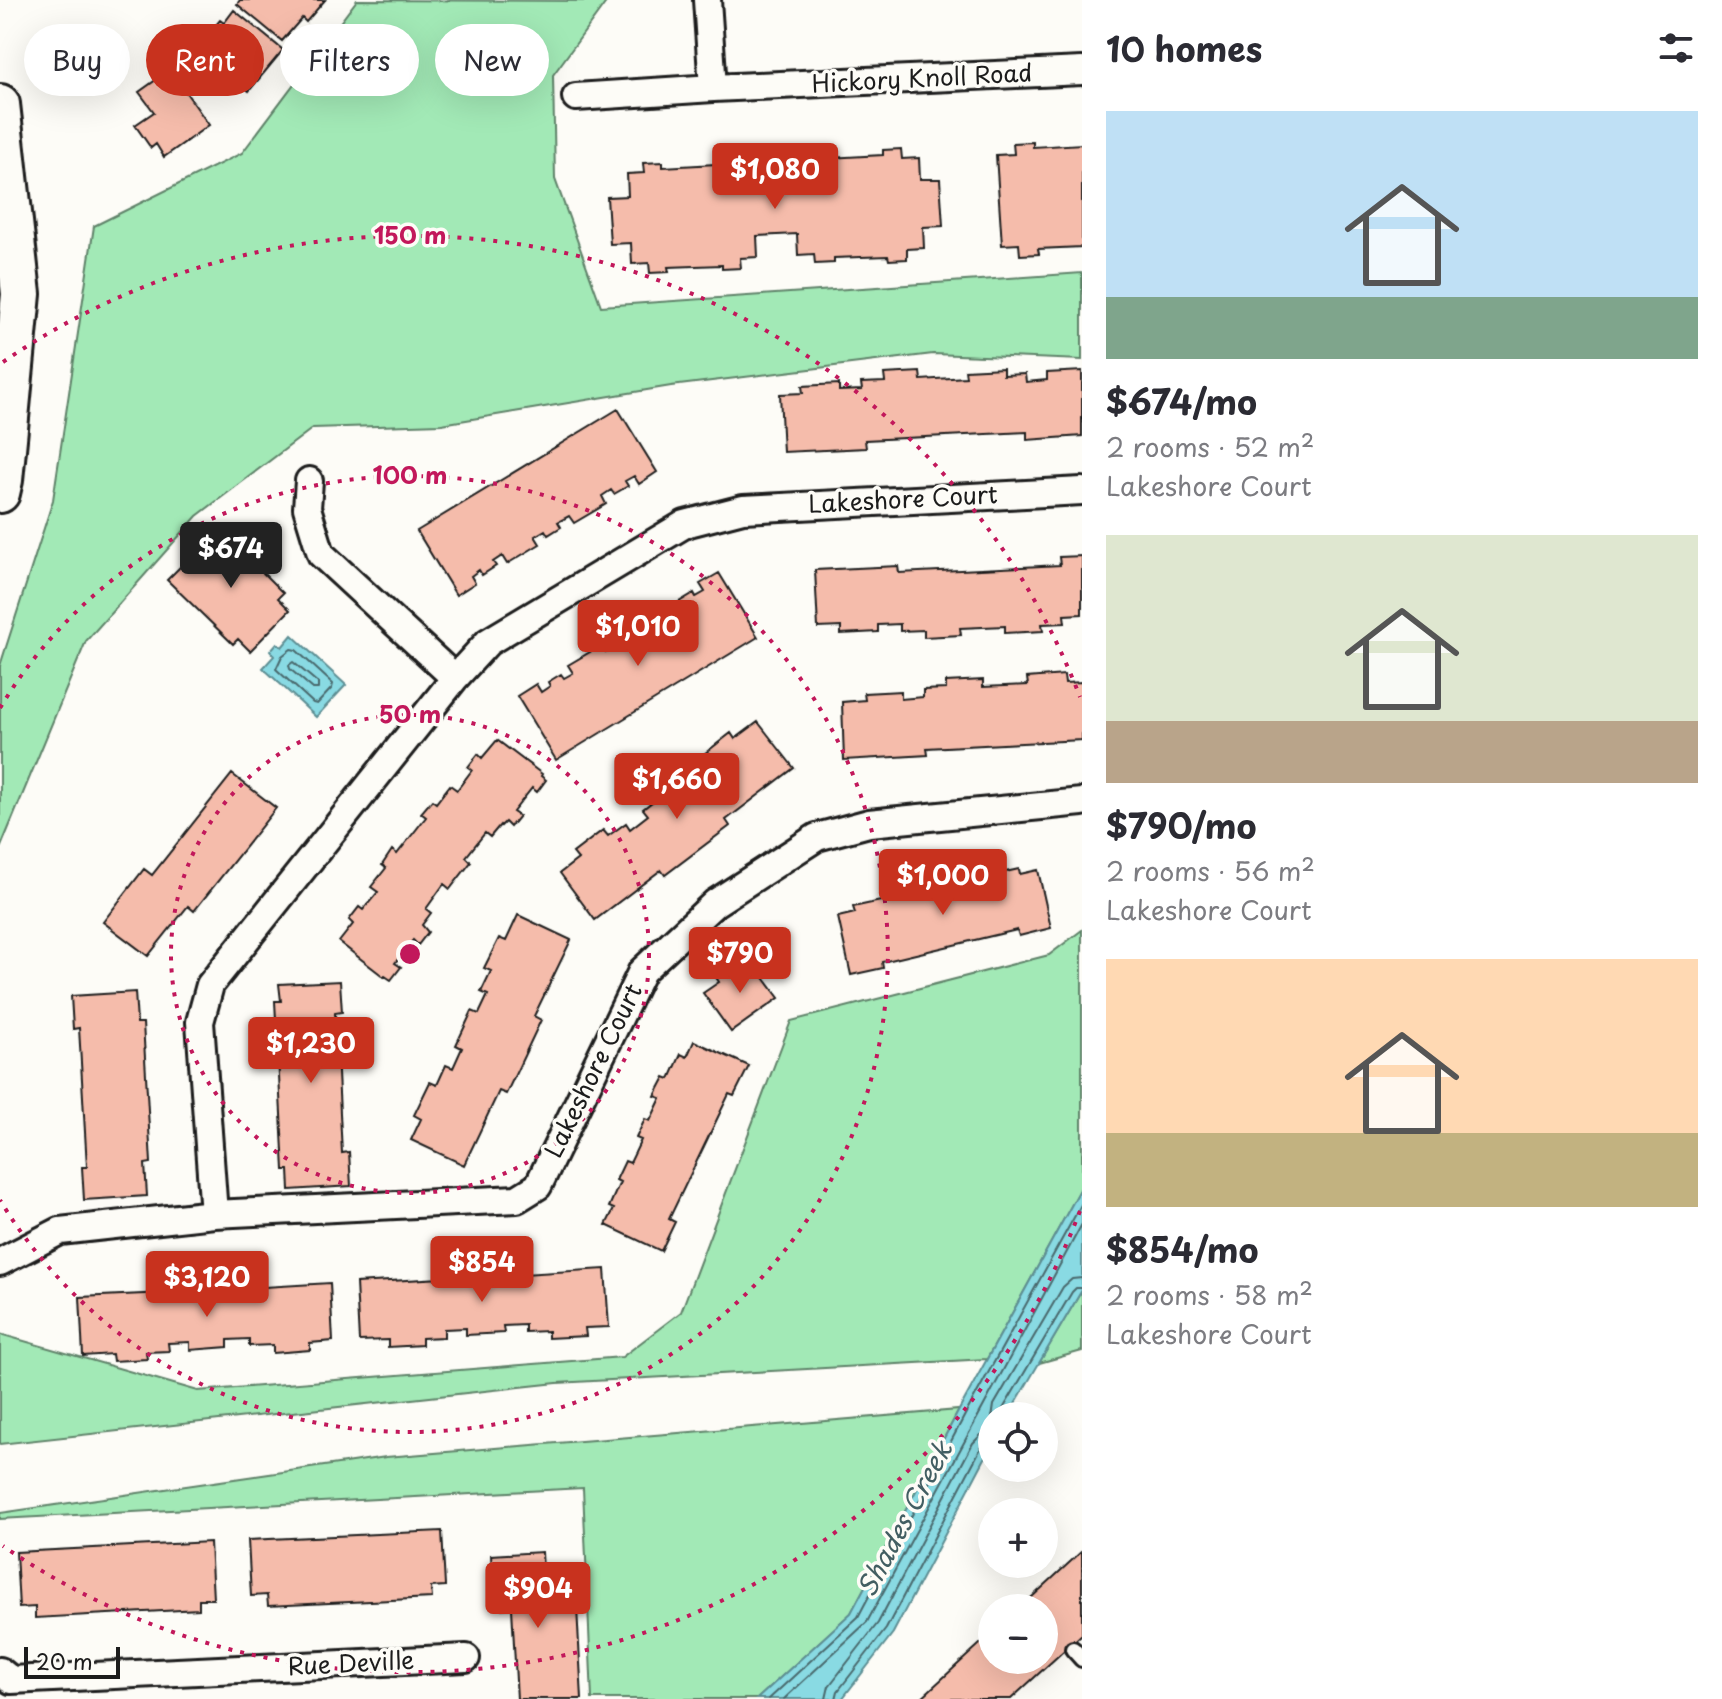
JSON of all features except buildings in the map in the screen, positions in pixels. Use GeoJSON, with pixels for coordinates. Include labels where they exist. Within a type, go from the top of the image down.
{"type":"FeatureCollection","features":[{"type":"Feature","properties":{"kind":"main road"},"geometry":{"type":"LineString","coordinates":[[0,104],[21,294],[0,493]]}},
{"type":"Feature","properties":{"kind":"street"},"geometry":{"type":"LineString","coordinates":[[707,0],[713,88]]}},
{"type":"Feature","properties":{"kind":"street","name":"Hickory Knoll Road"},"geometry":{"type":"LineString","coordinates":[[576,97],[1082,71]]}},
{"type":"Feature","properties":{"kind":"street"},"geometry":{"type":"LineString","coordinates":[[309,481],[307,508],[321,554],[455,678]]}},
{"type":"Feature","properties":{"kind":"street","name":"Lakeshore Court"},"geometry":{"type":"LineString","coordinates":[[214,1214],[200,1022],[210,985],[455,678],[488,642],[685,524],[743,509],[1082,491]]}},
{"type":"Feature","properties":{"kind":"street","name":"Lakeshore Court"},"geometry":{"type":"LineString","coordinates":[[0,1262],[60,1231],[214,1214],[517,1199],[538,1186],[642,971],[715,903],[817,837],[869,823],[1082,802]]}},
{"type":"Feature","properties":{"kind":"street","name":"Rue Deville"},"geometry":{"type":"LineString","coordinates":[[0,1671],[11,1680],[466,1658]]}},
{"type":"Feature","properties":{"kind":"green space"},"geometry":{"type":"Polygon","coordinates":[[[357,0],[607,1],[553,75],[555,179],[601,306],[1082,273],[1082,360],[933,354],[671,386],[442,424],[313,428],[197,516],[86,641],[0,849],[0,666],[53,500],[94,226],[242,153],[285,96],[419,96],[419,24],[339,24],[357,0]]]}},
{"type":"Feature","properties":{"kind":"green space"},"geometry":{"type":"Polygon","coordinates":[[[1082,930],[1082,1186],[987,1359],[557,1383],[0,1444],[0,1334],[198,1391],[622,1357],[681,1312],[791,1021],[1049,955],[1082,930]]]}},
{"type":"Feature","properties":{"kind":"green space"},"geometry":{"type":"Polygon","coordinates":[[[1082,1290],[1082,1351],[1039,1363],[1082,1290]]]}},
{"type":"Feature","properties":{"kind":"green space"},"geometry":{"type":"Polygon","coordinates":[[[959,1410],[851,1613],[757,1699],[592,1699],[583,1488],[0,1519],[0,1513],[386,1457],[959,1410]]]}},
{"type":"Feature","properties":{"kind":"water"},"geometry":{"type":"Polygon","coordinates":[[[292,635],[346,685],[316,717],[263,668],[274,656],[270,651],[277,643],[282,647],[292,635]]]}},
{"type":"Feature","properties":{"kind":"water","name":"Shades Creek"},"geometry":{"type":"Polygon","coordinates":[[[1082,1186],[1082,1290],[1016,1402],[978,1402],[978,1472],[893,1633],[842,1699],[757,1699],[851,1613],[1082,1186]]]}}]}
